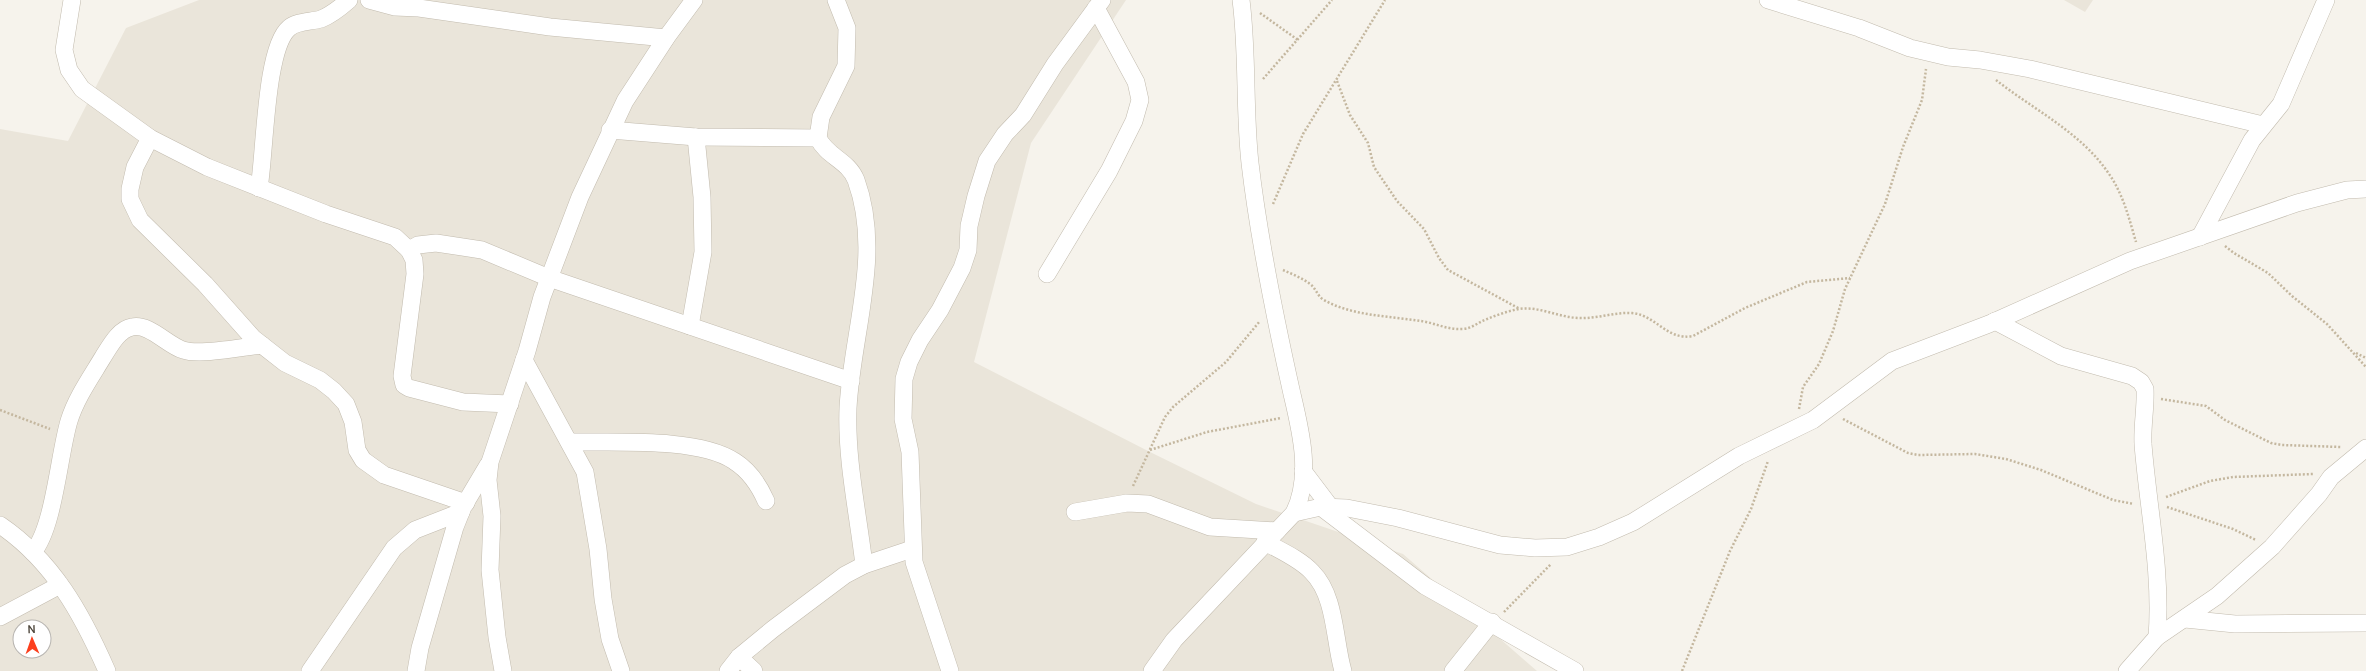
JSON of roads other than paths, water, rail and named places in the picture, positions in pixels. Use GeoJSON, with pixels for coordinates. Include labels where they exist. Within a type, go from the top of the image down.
{"type":"FeatureCollection","features":[{"type":"Feature","properties":{"kind":"street"},"geometry":{"type":"LineString","coordinates":[[72,0],[64,50],[69,70],[82,89],[150,138],[207,167],[326,214],[395,236],[409,250],[414,260],[415,274],[402,376],[404,385],[409,388],[462,402],[510,404]]}},
{"type":"Feature","properties":{"kind":"street"},"geometry":{"type":"LineString","coordinates":[[259,188],[264,162],[268,96],[274,60],[282,36],[290,27],[321,18],[341,8],[349,0]]}},
{"type":"Feature","properties":{"kind":"street"},"geometry":{"type":"LineString","coordinates":[[369,0],[395,6],[420,4],[550,28],[666,38]]}},
{"type":"Feature","properties":{"kind":"street"},"geometry":{"type":"LineString","coordinates":[[416,671],[420,648],[440,578],[464,507],[490,462],[524,360],[542,297],[580,197],[610,130],[625,101],[666,38],[694,0]]}},
{"type":"Feature","properties":{"kind":"street"},"geometry":{"type":"LineString","coordinates":[[836,0],[847,28],[847,59],[846,66],[822,117],[818,138],[828,152],[846,164],[856,179],[867,220],[864,281],[848,408],[852,466],[864,564]]}},
{"type":"Feature","properties":{"kind":"street"},"geometry":{"type":"LineString","coordinates":[[1152,671],[1174,640],[1294,513],[1300,501],[1304,460],[1298,418],[1273,307],[1264,259],[1250,161],[1241,0]]}},
{"type":"Feature","properties":{"kind":"street"},"geometry":{"type":"LineString","coordinates":[[1768,0],[1783,2],[1927,52],[2030,69],[2263,125]]}},
{"type":"Feature","properties":{"kind":"street"},"geometry":{"type":"LineString","coordinates":[[2206,235],[2238,163],[2263,125],[2280,104],[2326,0]]}},
{"type":"Feature","properties":{"kind":"street"},"geometry":{"type":"LineString","coordinates":[[950,671],[924,599],[912,549],[914,517],[910,452],[903,419],[904,379],[909,362],[920,340],[953,288],[962,268],[968,250],[970,226],[976,196],[987,161],[1005,134],[1023,115],[1055,64],[1099,4],[1136,82],[1140,100],[1134,121],[1109,171],[1047,274]]}},
{"type":"Feature","properties":{"kind":"street"},"geometry":{"type":"LineString","coordinates":[[610,130],[696,137],[818,138]]}},
{"type":"Feature","properties":{"kind":"street"},"geometry":{"type":"LineString","coordinates":[[690,326],[703,252],[702,197],[696,137]]}},
{"type":"Feature","properties":{"kind":"street"},"geometry":{"type":"LineString","coordinates":[[150,138],[135,167],[130,188],[130,199],[140,220],[262,345],[285,363],[320,380],[346,404],[353,422],[356,450],[363,460],[384,476],[464,507]]}},
{"type":"Feature","properties":{"kind":"street"},"geometry":{"type":"LineString","coordinates":[[1294,513],[1326,508],[1347,508],[1398,518],[1500,545],[1535,548],[1567,547],[1599,537],[1633,522],[1739,456],[1823,413],[1892,361],[1995,321],[2140,258],[2297,203],[2347,190],[2366,189]]}},
{"type":"Feature","properties":{"kind":"street"},"geometry":{"type":"LineString","coordinates":[[409,250],[418,245],[436,243],[469,247],[549,278],[851,381]]}},
{"type":"Feature","properties":{"kind":"street"},"geometry":{"type":"LineString","coordinates":[[1995,321],[2061,356],[2132,376],[2141,382],[2145,396],[2143,442],[2158,574],[2159,610],[2157,637]]}},
{"type":"Feature","properties":{"kind":"street"},"geometry":{"type":"LineString","coordinates":[[34,552],[48,519],[69,420],[80,395],[109,347],[120,334],[129,327],[138,326],[183,350],[197,353],[262,345]]}},
{"type":"Feature","properties":{"kind":"street"},"geometry":{"type":"LineString","coordinates":[[524,360],[585,472],[598,549],[603,599],[610,639],[621,671]]}},
{"type":"Feature","properties":{"kind":"street"},"geometry":{"type":"LineString","coordinates":[[569,442],[686,446],[710,450],[735,461],[758,482],[766,501]]}},
{"type":"Feature","properties":{"kind":"street"},"geometry":{"type":"LineString","coordinates":[[2127,671],[2157,637],[2218,596],[2272,547],[2335,474],[2366,448]]}},
{"type":"Feature","properties":{"kind":"street"},"geometry":{"type":"LineString","coordinates":[[490,462],[488,480],[492,516],[490,570],[496,637],[503,671]]}},
{"type":"Feature","properties":{"kind":"street"},"geometry":{"type":"LineString","coordinates":[[1303,471],[1326,508],[1425,586],[1492,622],[1575,671]]}},
{"type":"Feature","properties":{"kind":"street"},"geometry":{"type":"LineString","coordinates":[[1075,512],[1130,503],[1148,504],[1210,527],[1271,537],[1294,559],[1313,572],[1329,599],[1335,640],[1343,671]]}},
{"type":"Feature","properties":{"kind":"street"},"geometry":{"type":"LineString","coordinates":[[310,671],[394,548],[415,530],[464,507]]}},
{"type":"Feature","properties":{"kind":"street"},"geometry":{"type":"LineString","coordinates":[[0,525],[18,537],[48,567],[86,624],[107,671]]}},
{"type":"Feature","properties":{"kind":"street"},"geometry":{"type":"LineString","coordinates":[[728,671],[739,657],[816,597],[864,564],[912,549]]}},
{"type":"Feature","properties":{"kind":"street"},"geometry":{"type":"LineString","coordinates":[[0,617],[60,585]]}},
{"type":"Feature","properties":{"kind":"street"},"geometry":{"type":"LineString","coordinates":[[2185,619],[2235,624],[2366,623]]}},
{"type":"Feature","properties":{"kind":"street"},"geometry":{"type":"LineString","coordinates":[[1453,671],[1492,622]]}},
{"type":"Feature","properties":{"kind":"street"},"geometry":{"type":"LineString","coordinates":[[739,657],[754,671]]}}]}
